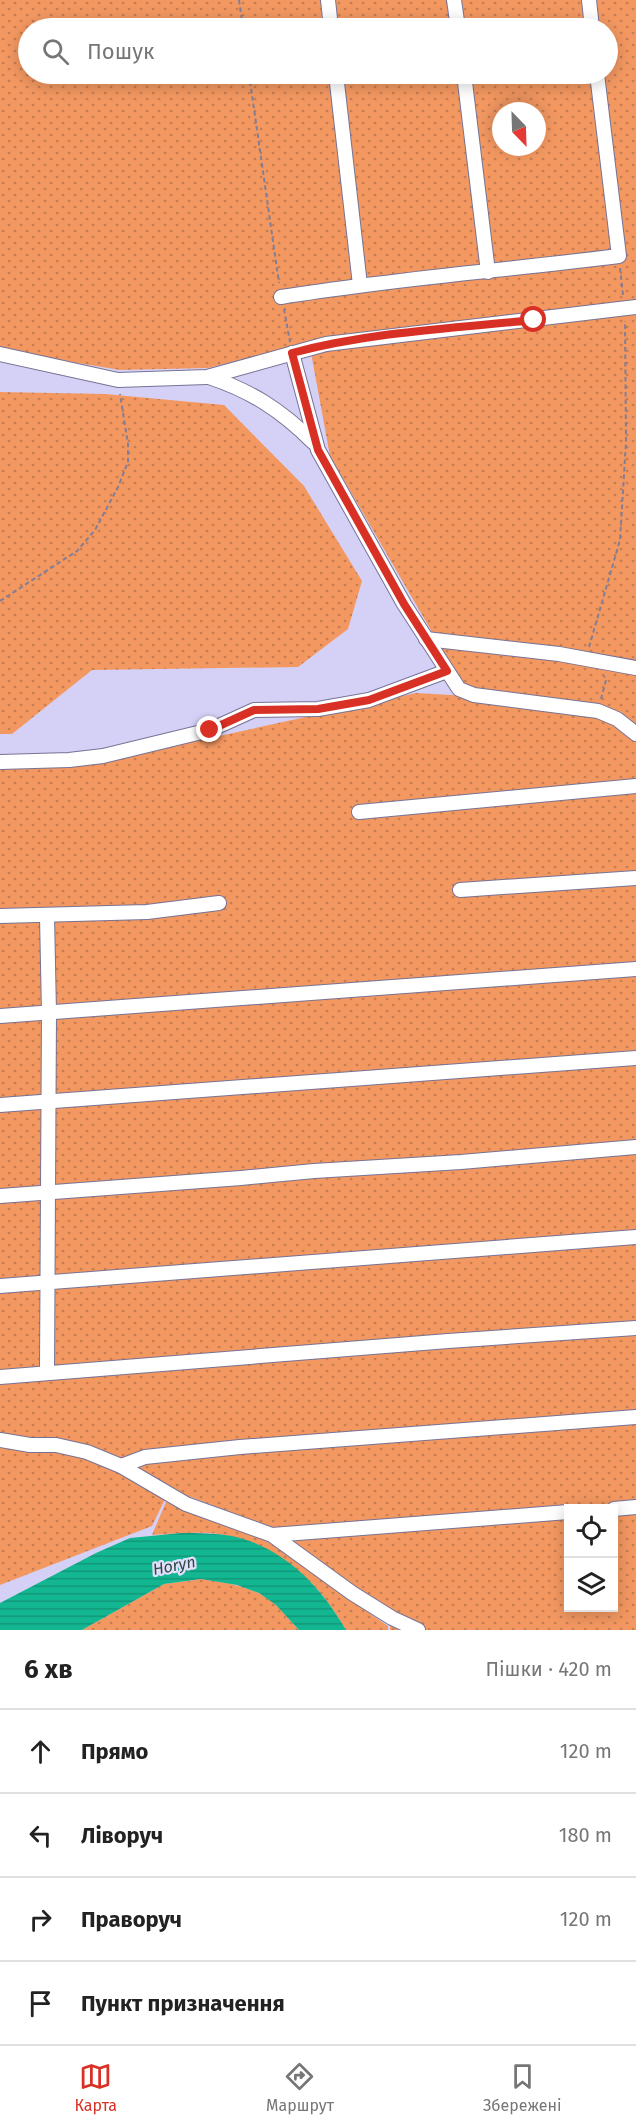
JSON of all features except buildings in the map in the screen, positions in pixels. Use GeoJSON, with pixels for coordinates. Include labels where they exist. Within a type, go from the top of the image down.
{"type":"FeatureCollection","features":[{"type":"Feature","properties":{"kind":"street"},"geometry":{"type":"LineString","coordinates":[[328,0],[330,18]]}},
{"type":"Feature","properties":{"kind":"street"},"geometry":{"type":"LineString","coordinates":[[454,0],[457,18]]}},
{"type":"Feature","properties":{"kind":"street"},"geometry":{"type":"LineString","coordinates":[[589,0],[591,18]]}},
{"type":"Feature","properties":{"kind":"street"},"geometry":{"type":"LineString","coordinates":[[337,84],[360,285]]}},
{"type":"Feature","properties":{"kind":"street"},"geometry":{"type":"LineString","coordinates":[[465,84],[488,272]]}},
{"type":"Feature","properties":{"kind":"street"},"geometry":{"type":"LineString","coordinates":[[281,297],[360,285],[619,256],[598,84]]}},
{"type":"Feature","properties":{"kind":"street"},"geometry":{"type":"LineString","coordinates":[[0,354],[118,380],[207,377],[326,344],[630,308]]}},
{"type":"Feature","properties":{"kind":"street"},"geometry":{"type":"LineString","coordinates":[[292,353],[315,443],[404,604],[459,689],[474,695],[598,711],[617,719],[636,734]]}},
{"type":"Feature","properties":{"kind":"street"},"geometry":{"type":"LineString","coordinates":[[207,377],[237,387],[256,397],[294,423],[315,443]]}},
{"type":"Feature","properties":{"kind":"street"},"geometry":{"type":"LineString","coordinates":[[426,639],[559,654],[636,668]]}},
{"type":"Feature","properties":{"kind":"street"},"geometry":{"type":"LineString","coordinates":[[0,762],[69,760],[103,756],[210,730],[254,710],[318,709],[369,700],[447,671]]}},
{"type":"Feature","properties":{"kind":"street"},"geometry":{"type":"LineString","coordinates":[[359,812],[636,786]]}},
{"type":"Feature","properties":{"kind":"street"},"geometry":{"type":"LineString","coordinates":[[460,890],[636,878]]}},
{"type":"Feature","properties":{"kind":"street"},"geometry":{"type":"LineString","coordinates":[[0,916],[147,912],[219,903]]}},
{"type":"Feature","properties":{"kind":"street"},"geometry":{"type":"LineString","coordinates":[[46,916],[49,1013],[47,1372]]}},
{"type":"Feature","properties":{"kind":"street"},"geometry":{"type":"LineString","coordinates":[[0,1016],[636,969]]}},
{"type":"Feature","properties":{"kind":"street"},"geometry":{"type":"LineString","coordinates":[[0,1106],[636,1058]]}},
{"type":"Feature","properties":{"kind":"street"},"geometry":{"type":"LineString","coordinates":[[0,1196],[636,1147]]}},
{"type":"Feature","properties":{"kind":"street"},"geometry":{"type":"LineString","coordinates":[[0,1286],[636,1237]]}},
{"type":"Feature","properties":{"kind":"street"},"geometry":{"type":"LineString","coordinates":[[0,1377],[636,1328]]}},
{"type":"Feature","properties":{"kind":"street"},"geometry":{"type":"LineString","coordinates":[[120,1466],[145,1456],[636,1417]]}},
{"type":"Feature","properties":{"kind":"street"},"geometry":{"type":"LineString","coordinates":[[0,1440],[30,1445],[56,1445],[87,1452],[120,1466],[186,1504],[273,1535],[352,1593],[392,1618],[418,1630]]}},
{"type":"Feature","properties":{"kind":"street"},"geometry":{"type":"LineString","coordinates":[[618,1509],[636,1507]]}},
{"type":"Feature","properties":{"kind":"street"},"geometry":{"type":"LineString","coordinates":[[273,1535],[564,1512]]}},
{"type":"Feature","properties":{"kind":"path"},"geometry":{"type":"LineString","coordinates":[[239,0],[242,18]]}},
{"type":"Feature","properties":{"kind":"path"},"geometry":{"type":"LineString","coordinates":[[250,84],[281,297],[292,353]]}},
{"type":"Feature","properties":{"kind":"path"},"geometry":{"type":"LineString","coordinates":[[598,711],[606,680],[588,645],[620,540],[626,442],[630,308],[619,256]]}},
{"type":"Feature","properties":{"kind":"path"},"geometry":{"type":"LineString","coordinates":[[0,601],[77,551],[95,530],[109,505],[128,462],[128,444],[118,380]]}},
{"type":"Feature","properties":{"kind":"shaded area"},"geometry":{"type":"Polygon","coordinates":[[[0,0],[636,0],[636,1630],[390,1630],[391,1613],[275,1529],[170,1489],[152,1526],[0,1585],[0,767],[100,762],[416,693],[469,696],[330,456],[309,342],[208,368],[120,370],[0,350],[0,0]]]}},
{"type":"Feature","properties":{"kind":"shaded area"},"geometry":{"type":"Polygon","coordinates":[[[0,392],[105,394],[224,405],[304,486],[362,581],[348,629],[298,667],[92,670],[12,734],[0,734],[0,392]]]}},
{"type":"Feature","properties":{"kind":"shaded area"},"geometry":{"type":"Polygon","coordinates":[[[166,1502],[271,1540],[337,1591],[388,1626],[388,1630],[346,1630],[321,1593],[306,1578],[271,1552],[252,1543],[231,1536],[208,1533],[152,1535],[166,1502]]]}},
{"type":"Feature","properties":{"kind":"shaded area"},"geometry":{"type":"Polygon","coordinates":[[[201,1579],[240,1586],[259,1593],[276,1605],[299,1630],[82,1630],[164,1584],[201,1579]]]}},
{"type":"Feature","properties":{"kind":"water","name":"Horyn"},"geometry":{"type":"Polygon","coordinates":[[[181,1533],[232,1536],[268,1549],[284,1559],[312,1584],[325,1598],[346,1630],[299,1630],[276,1605],[259,1593],[237,1585],[201,1579],[164,1584],[82,1630],[0,1630],[0,1603],[130,1538],[181,1533]]]}},
{"type":"Feature","properties":{"kind":"route"},"geometry":{"type":"LineString","coordinates":[[210,730],[254,710],[318,709],[369,700],[447,671],[404,604],[318,450],[292,353],[326,344],[534,320]]}}]}
